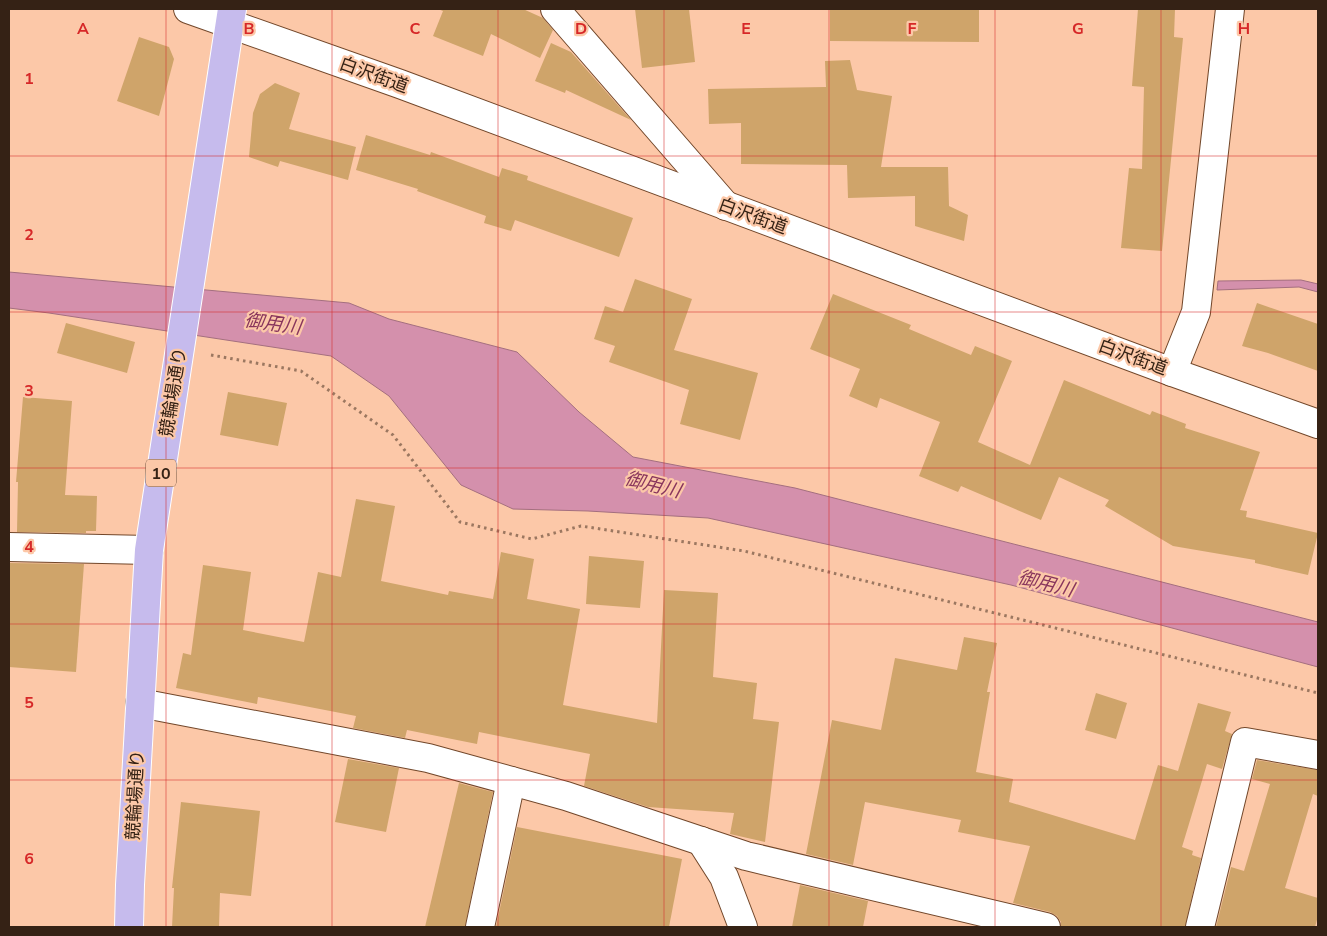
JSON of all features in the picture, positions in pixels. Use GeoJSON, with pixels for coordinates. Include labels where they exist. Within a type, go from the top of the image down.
{"type":"FeatureCollection","features":[{"type":"Feature","properties":{"kind":"main road","name":"競輪場通り"},"geometry":{"type":"LineString","coordinates":[[129,927],[149,550],[231,16]]}},
{"type":"Feature","properties":{"kind":"street","name":"白沢街道"},"geometry":{"type":"LineString","coordinates":[[188,9],[231,16],[726,206],[1172,372],[1318,424]]}},
{"type":"Feature","properties":{"kind":"street"},"geometry":{"type":"LineString","coordinates":[[555,9],[726,206]]}},
{"type":"Feature","properties":{"kind":"street"},"geometry":{"type":"LineString","coordinates":[[1172,372],[1196,312],[1230,9]]}},
{"type":"Feature","properties":{"kind":"street"},"geometry":{"type":"LineString","coordinates":[[9,547],[149,550]]}},
{"type":"Feature","properties":{"kind":"street"},"geometry":{"type":"LineString","coordinates":[[140,703],[428,758],[566,796],[746,856],[1046,927]]}},
{"type":"Feature","properties":{"kind":"street"},"geometry":{"type":"LineString","coordinates":[[1200,927],[1245,742],[1318,755]]}},
{"type":"Feature","properties":{"kind":"street"},"geometry":{"type":"LineString","coordinates":[[480,927],[511,781]]}},
{"type":"Feature","properties":{"kind":"street"},"geometry":{"type":"LineString","coordinates":[[701,841],[724,877],[743,927]]}},
{"type":"Feature","properties":{"kind":"path"},"geometry":{"type":"LineString","coordinates":[[179,350],[302,372],[393,435],[460,522],[532,539],[581,526],[744,551],[1318,692]]}},
{"type":"Feature","properties":{"kind":"water","name":"御用川"},"geometry":{"type":"Polygon","coordinates":[[[9,272],[349,303],[389,319],[517,352],[579,412],[633,457],[795,488],[1318,622],[1318,667],[1011,585],[708,518],[513,509],[461,485],[389,396],[331,356],[9,308],[9,272]]]}},
{"type":"Feature","properties":{"kind":"water"},"geometry":{"type":"Polygon","coordinates":[[[1301,280],[1318,284],[1318,292],[1299,287],[1217,290],[1218,281],[1301,280]]]}},
{"type":"Feature","properties":{"kind":"building"},"geometry":{"type":"Polygon","coordinates":[[[438,9],[523,9],[543,18],[553,30],[540,58],[491,34],[483,56],[433,36],[443,11],[438,9]]]}},
{"type":"Feature","properties":{"kind":"building"},"geometry":{"type":"Polygon","coordinates":[[[635,9],[689,9],[695,62],[642,68],[635,9]]]}},
{"type":"Feature","properties":{"kind":"building"},"geometry":{"type":"Polygon","coordinates":[[[830,9],[979,9],[979,42],[830,41],[830,9]]]}},
{"type":"Feature","properties":{"kind":"building"},"geometry":{"type":"Polygon","coordinates":[[[1138,9],[1175,9],[1174,37],[1183,38],[1162,251],[1121,248],[1129,168],[1142,169],[1144,87],[1132,86],[1138,9]]]}},
{"type":"Feature","properties":{"kind":"building"},"geometry":{"type":"Polygon","coordinates":[[[139,37],[169,47],[174,59],[159,116],[117,101],[139,37]]]}},
{"type":"Feature","properties":{"kind":"building"},"geometry":{"type":"Polygon","coordinates":[[[551,43],[571,52],[631,120],[566,90],[565,93],[535,81],[551,43]]]}},
{"type":"Feature","properties":{"kind":"building"},"geometry":{"type":"Polygon","coordinates":[[[850,60],[857,90],[892,96],[881,167],[948,167],[949,206],[968,215],[964,241],[915,226],[915,196],[848,198],[847,165],[741,164],[741,123],[709,124],[708,89],[826,87],[825,61],[850,60]]]}},
{"type":"Feature","properties":{"kind":"building"},"geometry":{"type":"Polygon","coordinates":[[[275,83],[300,93],[289,129],[356,147],[348,180],[280,161],[278,167],[249,157],[253,113],[260,94],[275,83]]]}},
{"type":"Feature","properties":{"kind":"building"},"geometry":{"type":"Polygon","coordinates":[[[366,135],[430,155],[431,152],[499,177],[502,168],[528,176],[527,180],[633,218],[619,257],[515,220],[511,231],[484,223],[486,216],[417,191],[418,189],[356,170],[366,135]]]}},
{"type":"Feature","properties":{"kind":"building"},"geometry":{"type":"Polygon","coordinates":[[[635,279],[692,299],[674,350],[758,373],[740,440],[680,424],[689,390],[609,362],[615,346],[594,339],[605,306],[623,312],[635,279]]]}},
{"type":"Feature","properties":{"kind":"building"},"geometry":{"type":"Polygon","coordinates":[[[833,294],[911,325],[909,329],[971,355],[975,346],[1012,361],[978,442],[1030,465],[1064,380],[1150,415],[1152,411],[1186,424],[1185,428],[1260,452],[1240,510],[1247,511],[1246,517],[1318,533],[1308,575],[1255,563],[1255,560],[1173,546],[1105,506],[1109,500],[1059,477],[1041,520],[961,486],[958,492],[919,476],[940,422],[880,398],[877,408],[849,396],[860,369],[810,349],[833,294]]]}},
{"type":"Feature","properties":{"kind":"building"},"geometry":{"type":"Polygon","coordinates":[[[1257,303],[1318,324],[1318,371],[1242,346],[1257,303]]]}},
{"type":"Feature","properties":{"kind":"building"},"geometry":{"type":"Polygon","coordinates":[[[66,323],[135,342],[127,373],[57,353],[66,323]]]}},
{"type":"Feature","properties":{"kind":"building"},"geometry":{"type":"Polygon","coordinates":[[[228,392],[287,403],[278,446],[220,435],[228,392]]]}},
{"type":"Feature","properties":{"kind":"building"},"geometry":{"type":"Polygon","coordinates":[[[23,397],[72,401],[65,495],[97,496],[96,531],[86,531],[86,533],[17,532],[18,482],[16,482],[23,397]]]}},
{"type":"Feature","properties":{"kind":"building"},"geometry":{"type":"Polygon","coordinates":[[[356,499],[395,506],[381,581],[448,595],[449,591],[493,599],[501,552],[534,559],[527,599],[580,609],[563,705],[657,723],[664,590],[718,593],[713,677],[757,683],[753,719],[779,722],[765,842],[730,834],[734,813],[648,807],[584,786],[590,754],[479,732],[477,744],[407,730],[405,738],[353,728],[356,716],[258,697],[257,704],[176,688],[183,653],[191,655],[203,565],[251,572],[243,630],[304,642],[318,572],[341,577],[356,499]]]}},
{"type":"Feature","properties":{"kind":"building"},"geometry":{"type":"Polygon","coordinates":[[[589,556],[644,561],[640,608],[586,604],[589,556]]]}},
{"type":"Feature","properties":{"kind":"building"},"geometry":{"type":"Polygon","coordinates":[[[9,563],[84,564],[76,672],[9,667],[9,563]]]}},
{"type":"Feature","properties":{"kind":"building"},"geometry":{"type":"Polygon","coordinates":[[[964,637],[997,643],[987,692],[990,692],[976,772],[1013,779],[1009,802],[1135,840],[1158,765],[1178,771],[1198,703],[1231,712],[1225,731],[1232,734],[1222,769],[1207,764],[1182,847],[1193,851],[1192,855],[1201,858],[1185,927],[1061,927],[1061,922],[1057,916],[1050,912],[1013,903],[1030,846],[958,832],[961,820],[865,802],[853,865],[806,854],[832,720],[881,730],[895,658],[957,670],[964,637]]]}},
{"type":"Feature","properties":{"kind":"building"},"geometry":{"type":"Polygon","coordinates":[[[1096,693],[1127,703],[1116,739],[1085,730],[1096,693]]]}},
{"type":"Feature","properties":{"kind":"building"},"geometry":{"type":"Polygon","coordinates":[[[348,759],[399,768],[386,832],[335,822],[348,759]]]}},
{"type":"Feature","properties":{"kind":"building"},"geometry":{"type":"Polygon","coordinates":[[[1257,760],[1318,770],[1318,796],[1313,794],[1285,888],[1318,898],[1318,916],[1315,927],[1216,927],[1231,867],[1244,871],[1270,784],[1252,779],[1257,760]]]}},
{"type":"Feature","properties":{"kind":"building"},"geometry":{"type":"Polygon","coordinates":[[[459,783],[493,792],[465,927],[425,927],[459,783]]]}},
{"type":"Feature","properties":{"kind":"building"},"geometry":{"type":"Polygon","coordinates":[[[181,802],[260,811],[251,896],[220,893],[219,927],[172,927],[174,888],[172,888],[181,802]]]}},
{"type":"Feature","properties":{"kind":"building"},"geometry":{"type":"Polygon","coordinates":[[[517,827],[682,859],[669,927],[496,927],[517,827]]]}},
{"type":"Feature","properties":{"kind":"building"},"geometry":{"type":"Polygon","coordinates":[[[800,885],[868,901],[863,927],[792,927],[800,885]]]}}]}
